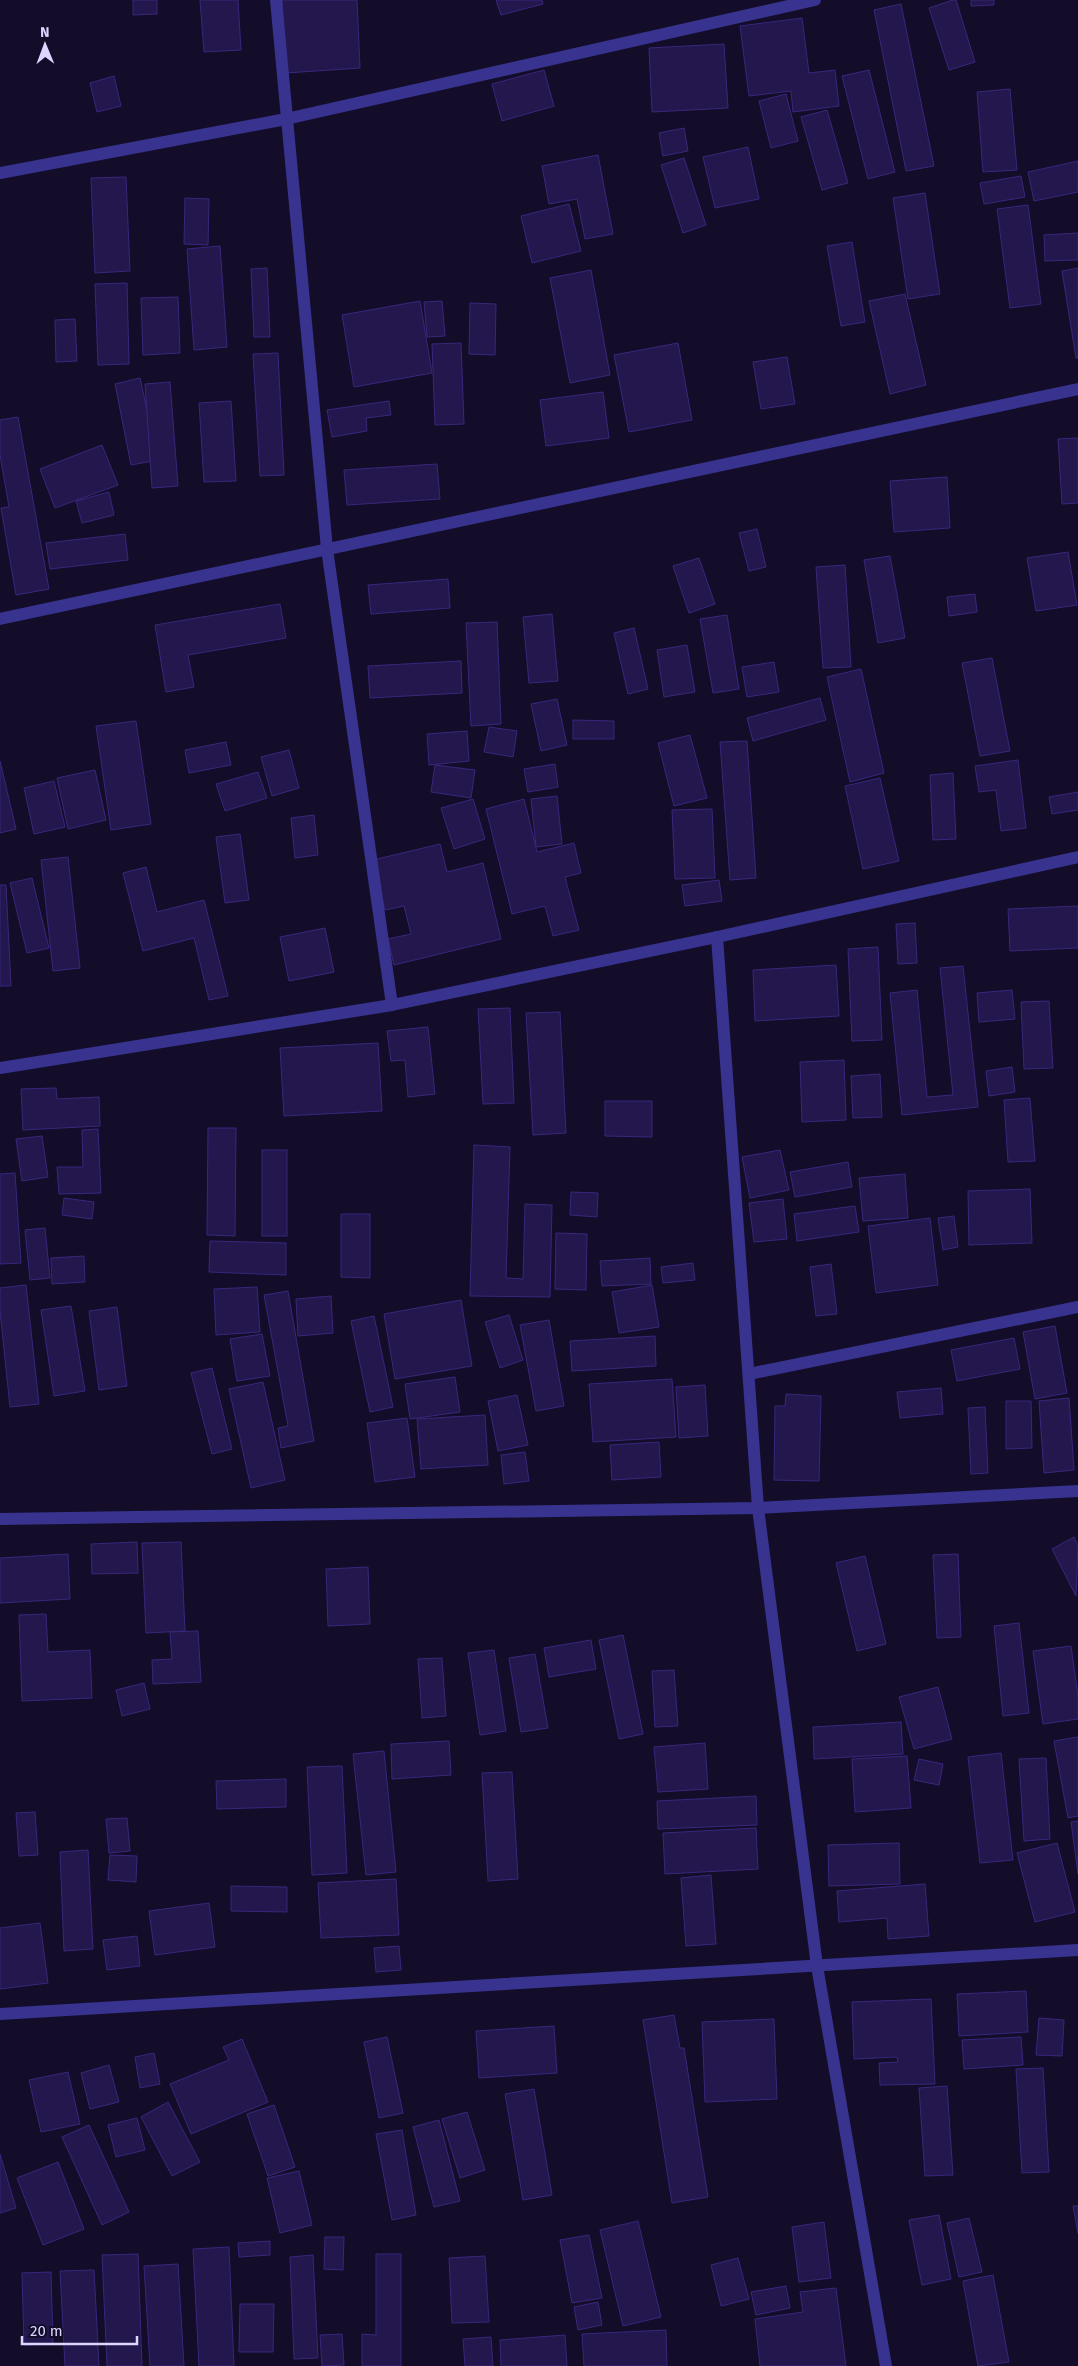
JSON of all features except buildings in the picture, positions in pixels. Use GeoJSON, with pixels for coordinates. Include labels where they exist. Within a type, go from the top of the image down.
{"type":"FeatureCollection","features":[{"type":"Feature","properties":{"kind":"street"},"geometry":{"type":"LineString","coordinates":[[276,0],[327,549],[392,1005]]}},
{"type":"Feature","properties":{"kind":"street"},"geometry":{"type":"LineString","coordinates":[[0,173],[286,119],[815,0]]}},
{"type":"Feature","properties":{"kind":"street"},"geometry":{"type":"LineString","coordinates":[[0,618],[1078,389]]}},
{"type":"Feature","properties":{"kind":"street"},"geometry":{"type":"LineString","coordinates":[[0,1068],[392,1005],[717,937],[1078,857]]}},
{"type":"Feature","properties":{"kind":"street"},"geometry":{"type":"LineString","coordinates":[[717,937],[758,1508],[817,1966],[886,2366]]}},
{"type":"Feature","properties":{"kind":"street"},"geometry":{"type":"LineString","coordinates":[[749,1374],[1078,1307]]}},
{"type":"Feature","properties":{"kind":"street"},"geometry":{"type":"LineString","coordinates":[[0,1519],[758,1508],[1078,1491]]}},
{"type":"Feature","properties":{"kind":"street"},"geometry":{"type":"LineString","coordinates":[[0,2014],[1078,1950]]}}]}
